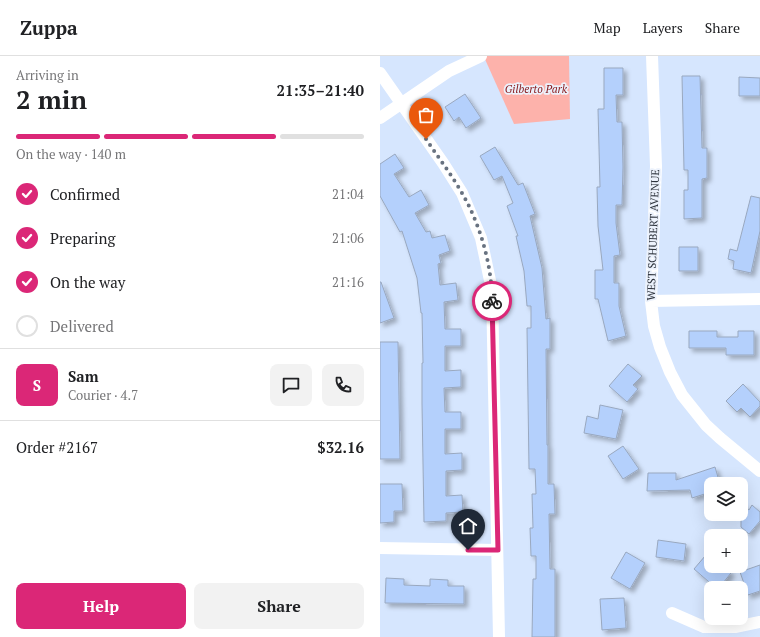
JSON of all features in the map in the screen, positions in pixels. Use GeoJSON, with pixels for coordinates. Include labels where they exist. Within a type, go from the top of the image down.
{"type":"FeatureCollection","features":[{"type":"Feature","properties":{"kind":"street"},"geometry":{"type":"LineString","coordinates":[[380,118],[449,71],[481,56]]}},
{"type":"Feature","properties":{"kind":"street","name":"WEST SCHUBERT AVENUE"},"geometry":{"type":"LineString","coordinates":[[652,56],[656,166],[651,301],[654,326],[660,347],[670,372],[682,394],[706,425],[760,471]]}},
{"type":"Feature","properties":{"kind":"street"},"geometry":{"type":"LineString","coordinates":[[380,73],[443,163],[462,193],[481,238],[486,256],[492,290],[499,637]]}},
{"type":"Feature","properties":{"kind":"street"},"geometry":{"type":"LineString","coordinates":[[651,301],[760,299]]}},
{"type":"Feature","properties":{"kind":"street"},"geometry":{"type":"LineString","coordinates":[[380,548],[498,550]]}},
{"type":"Feature","properties":{"kind":"street"},"geometry":{"type":"LineString","coordinates":[[672,613],[704,627],[735,627],[760,622]]}},
{"type":"Feature","properties":{"kind":"green space","name":"Gilberto Park"},"geometry":{"type":"Polygon","coordinates":[[[569,56],[570,119],[514,124],[484,57],[569,56]]]}},
{"type":"Feature","properties":{"kind":"building"},"geometry":{"type":"Polygon","coordinates":[[[604,68],[623,68],[623,95],[616,95],[617,122],[622,122],[623,167],[622,205],[616,205],[616,223],[620,255],[614,256],[614,283],[619,283],[619,306],[626,336],[608,341],[598,299],[595,299],[595,270],[603,270],[598,226],[597,187],[600,187],[598,109],[604,109],[604,68]]]}},
{"type":"Feature","properties":{"kind":"building"},"geometry":{"type":"Polygon","coordinates":[[[682,76],[700,76],[702,148],[707,148],[707,178],[702,179],[702,218],[684,219],[684,190],[688,190],[688,170],[684,170],[682,76]]]}},
{"type":"Feature","properties":{"kind":"building"},"geometry":{"type":"Polygon","coordinates":[[[739,77],[760,78],[760,96],[739,96],[739,77]]]}},
{"type":"Feature","properties":{"kind":"building"},"geometry":{"type":"Polygon","coordinates":[[[465,94],[481,118],[466,128],[459,117],[454,121],[445,107],[465,94]]]}},
{"type":"Feature","properties":{"kind":"building"},"geometry":{"type":"Polygon","coordinates":[[[495,147],[518,185],[523,183],[535,214],[530,216],[542,268],[546,319],[550,318],[550,349],[546,349],[547,445],[548,484],[554,484],[555,514],[549,514],[550,569],[555,569],[555,637],[532,637],[533,579],[536,579],[536,556],[531,556],[530,528],[533,528],[532,494],[536,494],[535,469],[529,469],[527,328],[531,328],[531,306],[527,306],[524,271],[516,236],[518,236],[507,206],[513,203],[502,176],[494,180],[480,156],[495,147]]]}},
{"type":"Feature","properties":{"kind":"building"},"geometry":{"type":"Polygon","coordinates":[[[395,154],[404,168],[394,174],[409,197],[421,190],[429,205],[415,213],[426,232],[430,231],[432,238],[445,235],[450,251],[439,255],[441,263],[438,264],[440,285],[456,283],[458,300],[444,302],[445,329],[461,329],[461,346],[445,346],[445,371],[461,370],[461,387],[444,388],[445,412],[461,412],[461,429],[445,429],[445,454],[462,453],[462,470],[446,471],[446,496],[462,495],[463,512],[446,513],[446,521],[424,522],[422,313],[417,278],[402,231],[400,232],[380,196],[380,164],[395,154]]]}},
{"type":"Feature","properties":{"kind":"building"},"geometry":{"type":"Polygon","coordinates":[[[751,196],[760,198],[760,231],[751,273],[733,269],[734,261],[728,259],[730,249],[737,251],[751,196]]]}},
{"type":"Feature","properties":{"kind":"building"},"geometry":{"type":"Polygon","coordinates":[[[679,247],[698,247],[698,271],[679,271],[679,247]]]}},
{"type":"Feature","properties":{"kind":"building"},"geometry":{"type":"Polygon","coordinates":[[[380,282],[394,318],[380,323],[380,282]]]}},
{"type":"Feature","properties":{"kind":"building"},"geometry":{"type":"Polygon","coordinates":[[[689,331],[717,331],[717,337],[738,337],[738,331],[754,331],[754,355],[726,355],[726,348],[689,348],[689,331]]]}},
{"type":"Feature","properties":{"kind":"building"},"geometry":{"type":"Polygon","coordinates":[[[380,342],[398,342],[400,459],[380,459],[380,342]]]}},
{"type":"Feature","properties":{"kind":"building"},"geometry":{"type":"Polygon","coordinates":[[[628,364],[642,376],[633,385],[638,389],[627,402],[609,386],[628,364]]]}},
{"type":"Feature","properties":{"kind":"building"},"geometry":{"type":"Polygon","coordinates":[[[743,384],[760,402],[760,406],[750,417],[741,408],[737,412],[726,401],[743,384]]]}},
{"type":"Feature","properties":{"kind":"building"},"geometry":{"type":"Polygon","coordinates":[[[600,405],[623,410],[616,439],[584,433],[587,416],[598,419],[600,405]]]}},
{"type":"Feature","properties":{"kind":"building"},"geometry":{"type":"Polygon","coordinates":[[[623,446],[639,469],[623,479],[608,456],[623,446]]]}},
{"type":"Feature","properties":{"kind":"building"},"geometry":{"type":"Polygon","coordinates":[[[715,467],[718,477],[704,477],[704,494],[692,498],[690,490],[647,491],[648,473],[676,473],[676,480],[715,467]]]}},
{"type":"Feature","properties":{"kind":"building"},"geometry":{"type":"Polygon","coordinates":[[[380,484],[402,484],[403,511],[394,511],[394,522],[380,523],[380,484]]]}},
{"type":"Feature","properties":{"kind":"building"},"geometry":{"type":"Polygon","coordinates":[[[752,505],[760,512],[760,521],[749,534],[748,529],[743,529],[741,527],[741,521],[748,521],[748,509],[749,510],[752,505]]]}},
{"type":"Feature","properties":{"kind":"building"},"geometry":{"type":"Polygon","coordinates":[[[658,540],[686,544],[684,561],[656,557],[658,540]]]}},
{"type":"Feature","properties":{"kind":"building"},"geometry":{"type":"Polygon","coordinates":[[[626,552],[645,563],[630,589],[611,578],[626,552]]]}},
{"type":"Feature","properties":{"kind":"building"},"geometry":{"type":"Polygon","coordinates":[[[704,557],[704,573],[731,573],[725,581],[708,581],[694,569],[704,557]]]}},
{"type":"Feature","properties":{"kind":"building"},"geometry":{"type":"Polygon","coordinates":[[[760,565],[760,591],[748,595],[748,581],[743,581],[740,573],[748,573],[748,569],[760,565]]]}},
{"type":"Feature","properties":{"kind":"building"},"geometry":{"type":"Polygon","coordinates":[[[386,578],[404,579],[404,585],[430,586],[430,579],[448,580],[448,586],[464,586],[464,604],[385,603],[386,578]]]}},
{"type":"Feature","properties":{"kind":"building"},"geometry":{"type":"Polygon","coordinates":[[[624,598],[626,628],[602,630],[600,599],[624,598]]]}},
{"type":"Feature","properties":{"kind":"way so far"},"geometry":{"type":"LineString","coordinates":[[426,139],[462,193],[468,206],[484,248],[491,278],[492,301]]}},
{"type":"Feature","properties":{"kind":"route"},"geometry":{"type":"LineString","coordinates":[[468,550],[498,550],[492,301]]}}]}
